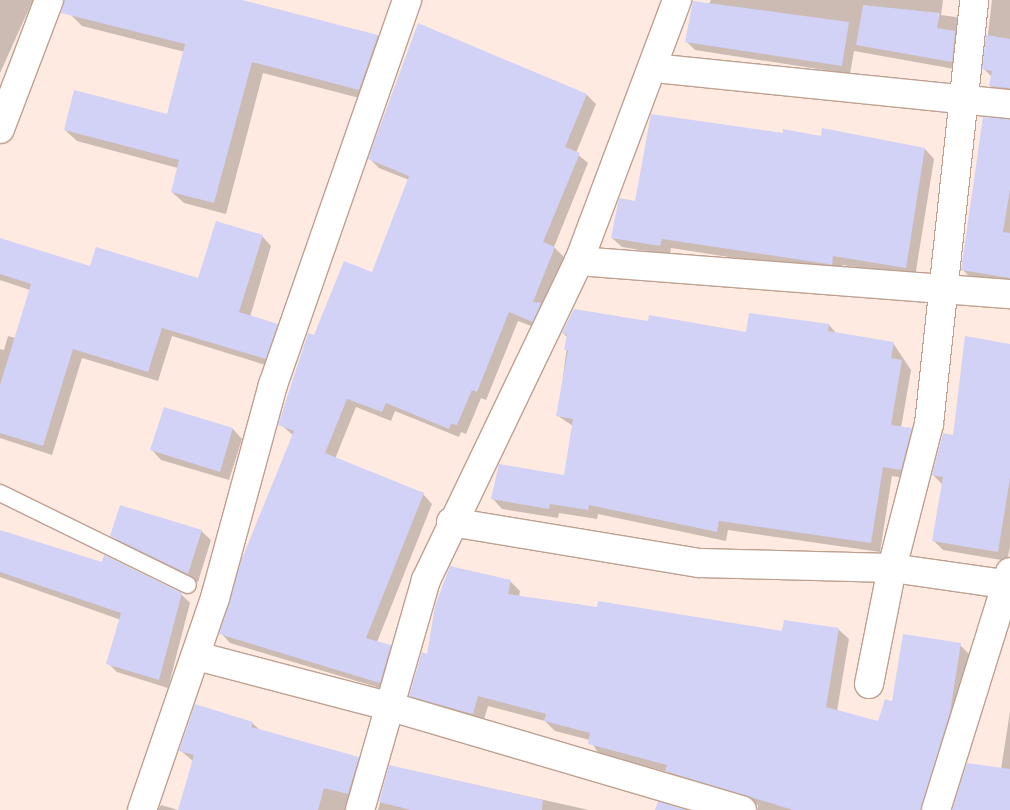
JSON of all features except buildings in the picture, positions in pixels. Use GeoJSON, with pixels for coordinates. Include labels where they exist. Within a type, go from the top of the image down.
{"type":"FeatureCollection","features":[{"type":"Feature","properties":{"kind":"street"},"geometry":{"type":"LineString","coordinates":[[0,129],[49,0]]}},
{"type":"Feature","properties":{"kind":"street"},"geometry":{"type":"LineString","coordinates":[[142,810],[197,656],[273,385],[407,0]]}},
{"type":"Feature","properties":{"kind":"street"},"geometry":{"type":"LineString","coordinates":[[360,810],[388,706],[426,580],[451,522],[579,261],[654,68],[677,0]]}},
{"type":"Feature","properties":{"kind":"street"},"geometry":{"type":"LineString","coordinates":[[869,684],[892,568],[929,424],[946,293],[962,99],[974,0]]}},
{"type":"Feature","properties":{"kind":"street"},"geometry":{"type":"LineString","coordinates":[[654,68],[1010,104]]}},
{"type":"Feature","properties":{"kind":"street"},"geometry":{"type":"LineString","coordinates":[[579,261],[946,293],[1010,294]]}},
{"type":"Feature","properties":{"kind":"street"},"geometry":{"type":"LineString","coordinates":[[451,522],[700,563],[892,568],[1008,578],[936,810]]}},
{"type":"Feature","properties":{"kind":"street"},"geometry":{"type":"LineString","coordinates":[[197,656],[388,706],[742,810]]}},
{"type":"Feature","properties":{"kind":"lane"},"geometry":{"type":"LineString","coordinates":[[0,493],[188,585]]}}]}
